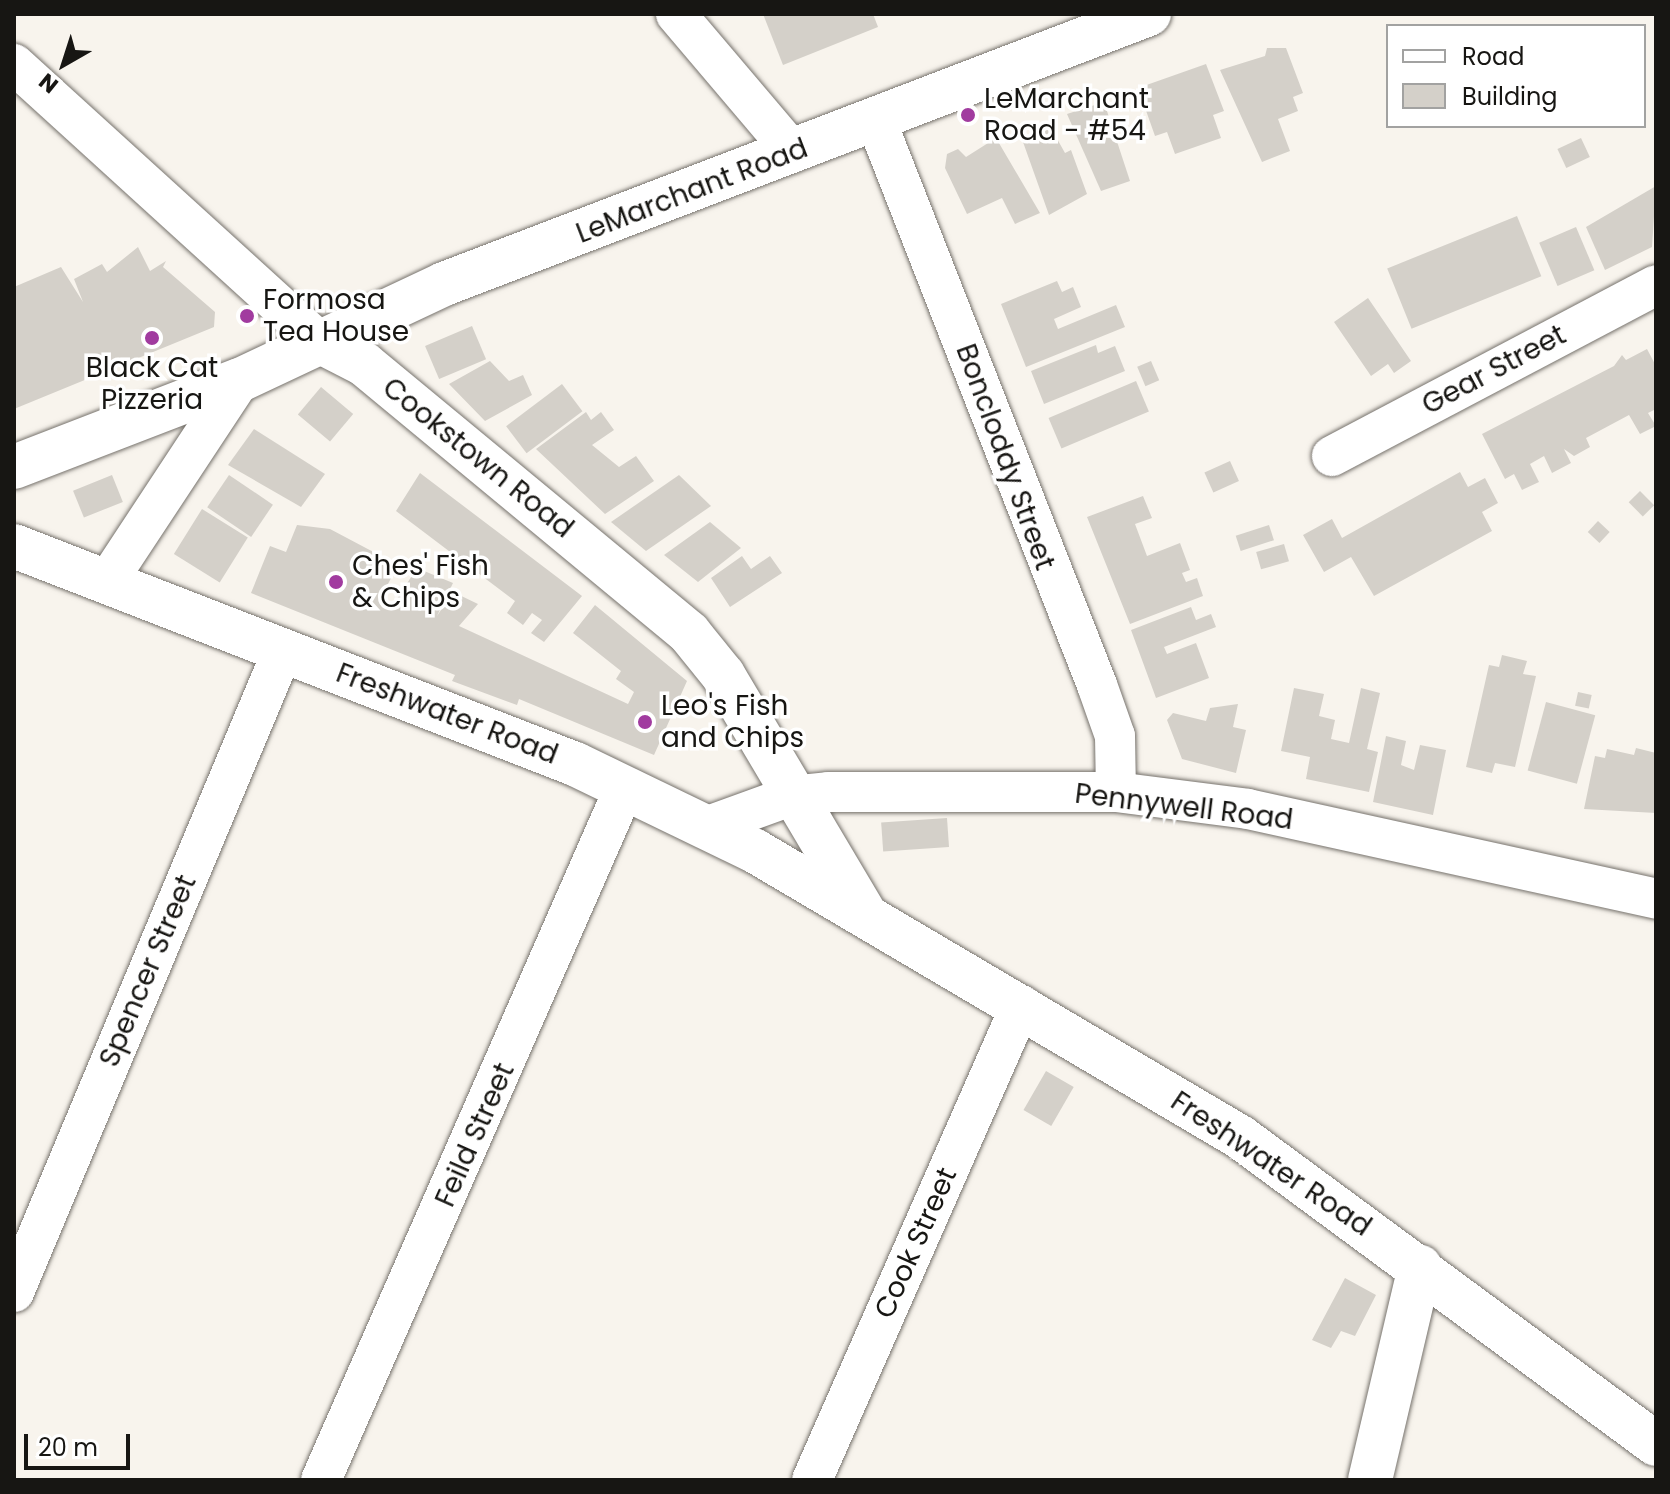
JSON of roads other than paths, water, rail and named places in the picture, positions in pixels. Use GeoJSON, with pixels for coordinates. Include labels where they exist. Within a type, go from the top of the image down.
{"type":"FeatureCollection","features":[{"type":"Feature","properties":{"kind":"main road","name":"LeMarchant Road"},"geometry":{"type":"LineString","coordinates":[[14,467],[240,380],[317,340],[444,284],[877,123],[1149,14]]}},
{"type":"Feature","properties":{"kind":"main road","name":"Cookstown Road"},"geometry":{"type":"LineString","coordinates":[[317,340],[364,364],[689,633],[723,675],[791,796]]}},
{"type":"Feature","properties":{"kind":"main road","name":"Freshwater Road"},"geometry":{"type":"LineString","coordinates":[[14,546],[283,650],[708,826],[1021,1005],[1240,1137],[1656,1444]]}},
{"type":"Feature","properties":{"kind":"main road","name":"Freshwater Road"},"geometry":{"type":"LineString","coordinates":[[791,796],[865,914]]}},
{"type":"Feature","properties":{"kind":"main road"},"geometry":{"type":"LineString","coordinates":[[1370,1480],[1420,1267]]}},
{"type":"Feature","properties":{"kind":"street"},"geometry":{"type":"LineString","coordinates":[[676,14],[793,152]]}},
{"type":"Feature","properties":{"kind":"street","name":"Cookstown Road"},"geometry":{"type":"LineString","coordinates":[[14,64],[317,340]]}},
{"type":"Feature","properties":{"kind":"street","name":"Boncloddy Street"},"geometry":{"type":"LineString","coordinates":[[877,123],[1097,685],[1115,736],[1116,792]]}},
{"type":"Feature","properties":{"kind":"street","name":"Gear Street"},"geometry":{"type":"LineString","coordinates":[[1332,456],[1656,285]]}},
{"type":"Feature","properties":{"kind":"street","name":"LeMarchant Road"},"geometry":{"type":"LineString","coordinates":[[106,583],[240,380]]}},
{"type":"Feature","properties":{"kind":"street","name":"Spencer Street"},"geometry":{"type":"LineString","coordinates":[[14,1292],[283,650]]}},
{"type":"Feature","properties":{"kind":"street","name":"Pennywell Road"},"geometry":{"type":"LineString","coordinates":[[708,826],[791,796],[923,788],[1116,792],[1248,809],[1656,899]]}},
{"type":"Feature","properties":{"kind":"street","name":"Feild Street"},"geometry":{"type":"LineString","coordinates":[[321,1480],[624,789]]}},
{"type":"Feature","properties":{"kind":"street","name":"Cook Street"},"geometry":{"type":"LineString","coordinates":[[812,1480],[1021,1005]]}},
{"type":"Feature","properties":{"kind":"place","name":"LeMarchant Road - #54"},"geometry":{"type":"Point","coordinates":[968,115]}},
{"type":"Feature","properties":{"kind":"place","name":"Formosa Tea House"},"geometry":{"type":"Point","coordinates":[247,316]}},
{"type":"Feature","properties":{"kind":"place","name":"Black Cat Pizzeria"},"geometry":{"type":"Point","coordinates":[152,338]}},
{"type":"Feature","properties":{"kind":"place","name":"Ches' Fish & Chips"},"geometry":{"type":"Point","coordinates":[336,582]}},
{"type":"Feature","properties":{"kind":"place","name":"Leo's Fish and Chips"},"geometry":{"type":"Point","coordinates":[645,722]}}]}
